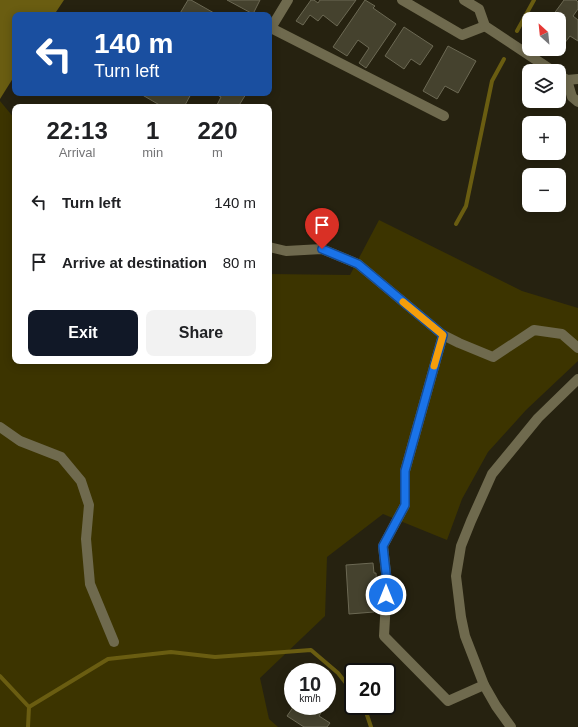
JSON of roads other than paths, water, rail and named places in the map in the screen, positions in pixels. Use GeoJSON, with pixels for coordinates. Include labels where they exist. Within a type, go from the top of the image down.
{"type":"FeatureCollection","features":[{"type":"Feature","properties":{"kind":"street"},"geometry":{"type":"LineString","coordinates":[[272,26],[288,0]]}},
{"type":"Feature","properties":{"kind":"street"},"geometry":{"type":"LineString","coordinates":[[402,0],[462,35],[485,26]]}},
{"type":"Feature","properties":{"kind":"street"},"geometry":{"type":"LineString","coordinates":[[464,0],[479,9],[485,26],[542,64]]}},
{"type":"Feature","properties":{"kind":"street"},"geometry":{"type":"LineString","coordinates":[[272,29],[444,116]]}},
{"type":"Feature","properties":{"kind":"street"},"geometry":{"type":"LineString","coordinates":[[566,77],[578,78]]}},
{"type":"Feature","properties":{"kind":"street"},"geometry":{"type":"LineString","coordinates":[[566,84],[572,97],[578,102]]}},
{"type":"Feature","properties":{"kind":"street"},"geometry":{"type":"LineString","coordinates":[[272,248],[286,251],[322,249],[358,264],[443,335],[459,344],[493,357],[534,330],[562,334],[578,348]]}},
{"type":"Feature","properties":{"kind":"street"},"geometry":{"type":"LineString","coordinates":[[443,335],[405,471],[405,505],[383,546],[387,582],[384,636],[448,701],[484,685]]}},
{"type":"Feature","properties":{"kind":"street"},"geometry":{"type":"LineString","coordinates":[[511,727],[496,706],[484,685],[465,636],[456,576],[462,546],[471,521],[492,474],[538,418],[578,379]]}},
{"type":"Feature","properties":{"kind":"street"},"geometry":{"type":"LineString","coordinates":[[0,427],[20,441],[61,457],[81,482],[89,505],[86,539],[90,584],[114,642]]}},
{"type":"Feature","properties":{"kind":"waterway"},"geometry":{"type":"LineString","coordinates":[[517,31],[534,0]]}},
{"type":"Feature","properties":{"kind":"waterway"},"geometry":{"type":"LineString","coordinates":[[456,224],[466,206],[492,81],[504,59]]}},
{"type":"Feature","properties":{"kind":"waterway"},"geometry":{"type":"LineString","coordinates":[[29,707],[108,659],[171,652],[215,657],[311,650],[338,673],[344,681]]}},
{"type":"Feature","properties":{"kind":"waterway"},"geometry":{"type":"LineString","coordinates":[[0,676],[29,707],[28,727]]}},
{"type":"Feature","properties":{"kind":"waterway"},"geometry":{"type":"LineString","coordinates":[[367,715],[371,727]]}}]}
